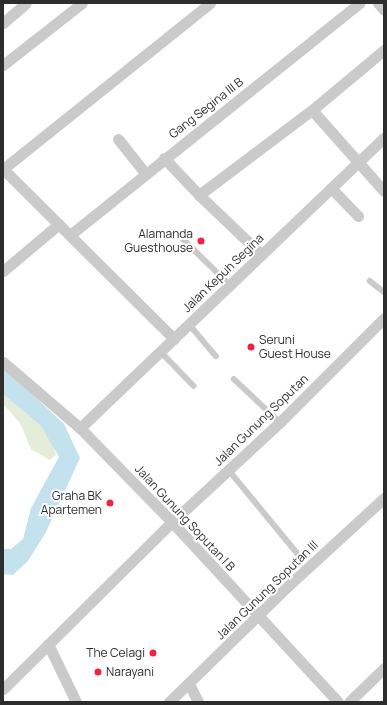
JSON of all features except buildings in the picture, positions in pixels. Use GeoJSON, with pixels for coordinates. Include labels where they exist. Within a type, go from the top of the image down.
{"type":"FeatureCollection","features":[{"type":"Feature","properties":{"kind":"street"},"geometry":{"type":"LineString","coordinates":[[3,23],[26,3]]}},
{"type":"Feature","properties":{"kind":"street"},"geometry":{"type":"LineString","coordinates":[[3,66],[82,3]]}},
{"type":"Feature","properties":{"kind":"street"},"geometry":{"type":"LineString","coordinates":[[174,339],[3,169],[210,3]]}},
{"type":"Feature","properties":{"kind":"street","name":"Gang Segina III B"},"geometry":{"type":"LineString","coordinates":[[70,235],[164,158],[360,3]]}},
{"type":"Feature","properties":{"kind":"street"},"geometry":{"type":"LineString","coordinates":[[378,3],[384,10]]}},
{"type":"Feature","properties":{"kind":"street"},"geometry":{"type":"LineString","coordinates":[[199,195],[312,110],[384,50]]}},
{"type":"Feature","properties":{"kind":"street"},"geometry":{"type":"LineString","coordinates":[[312,110],[357,162],[384,190]]}},
{"type":"Feature","properties":{"kind":"street","name":"Jalan Kepuh Segina"},"geometry":{"type":"LineString","coordinates":[[80,428],[161,352],[260,253],[384,137]]}},
{"type":"Feature","properties":{"kind":"street"},"geometry":{"type":"LineString","coordinates":[[118,139],[146,174]]}},
{"type":"Feature","properties":{"kind":"street"},"geometry":{"type":"LineString","coordinates":[[164,158],[199,195],[260,253]]}},
{"type":"Feature","properties":{"kind":"street"},"geometry":{"type":"LineString","coordinates":[[331,188],[358,216]]}},
{"type":"Feature","properties":{"kind":"street"},"geometry":{"type":"LineString","coordinates":[[3,271],[59,224]]}},
{"type":"Feature","properties":{"kind":"street","name":"Jalan Gunung Soputan"},"geometry":{"type":"LineString","coordinates":[[3,689],[172,522],[280,422],[384,318]]}},
{"type":"Feature","properties":{"kind":"street","name":"Jalan Gunung Soputan I B"},"geometry":{"type":"LineString","coordinates":[[3,362],[80,428],[172,522],[338,702]]}},
{"type":"Feature","properties":{"kind":"street","name":"Jalan Gunung Soputan III"},"geometry":{"type":"LineString","coordinates":[[169,702],[258,615],[384,498]]}},
{"type":"Feature","properties":{"kind":"street"},"geometry":{"type":"LineString","coordinates":[[48,644],[76,702]]}},
{"type":"Feature","properties":{"kind":"street"},"geometry":{"type":"LineString","coordinates":[[349,702],[384,668]]}},
{"type":"Feature","properties":{"kind":"street"},"geometry":{"type":"LineString","coordinates":[[189,684],[198,702]]}},
{"type":"Feature","properties":{"kind":"lane"},"geometry":{"type":"LineString","coordinates":[[181,237],[229,284]]}},
{"type":"Feature","properties":{"kind":"lane"},"geometry":{"type":"LineString","coordinates":[[370,280],[384,292]]}},
{"type":"Feature","properties":{"kind":"lane"},"geometry":{"type":"LineString","coordinates":[[189,324],[216,356]]}},
{"type":"Feature","properties":{"kind":"lane"},"geometry":{"type":"LineString","coordinates":[[161,352],[194,386]]}},
{"type":"Feature","properties":{"kind":"lane"},"geometry":{"type":"LineString","coordinates":[[234,379],[280,422]]}},
{"type":"Feature","properties":{"kind":"lane"},"geometry":{"type":"LineString","coordinates":[[228,469],[299,555]]}},
{"type":"Feature","properties":{"kind":"green space"},"geometry":{"type":"Polygon","coordinates":[[[3,394],[41,426],[53,445],[56,455],[50,460],[31,449],[20,423],[3,404],[3,394]]]}},
{"type":"Feature","properties":{"kind":"water"},"geometry":{"type":"Polygon","coordinates":[[[3,367],[64,424],[80,458],[46,532],[28,561],[13,575],[3,574],[3,549],[11,549],[23,539],[31,508],[59,457],[41,426],[3,394],[3,367]]]}},
{"type":"Feature","properties":{"kind":"place","name":"Alamanda Guesthouse"},"geometry":{"type":"Point","coordinates":[201,241]}},
{"type":"Feature","properties":{"kind":"place","name":"Seruni Guest House"},"geometry":{"type":"Point","coordinates":[251,347]}},
{"type":"Feature","properties":{"kind":"place","name":"Graha BK Apartemen"},"geometry":{"type":"Point","coordinates":[110,503]}},
{"type":"Feature","properties":{"kind":"place","name":"The Celagi"},"geometry":{"type":"Point","coordinates":[153,653]}},
{"type":"Feature","properties":{"kind":"place","name":"Narayani"},"geometry":{"type":"Point","coordinates":[98,672]}}]}
